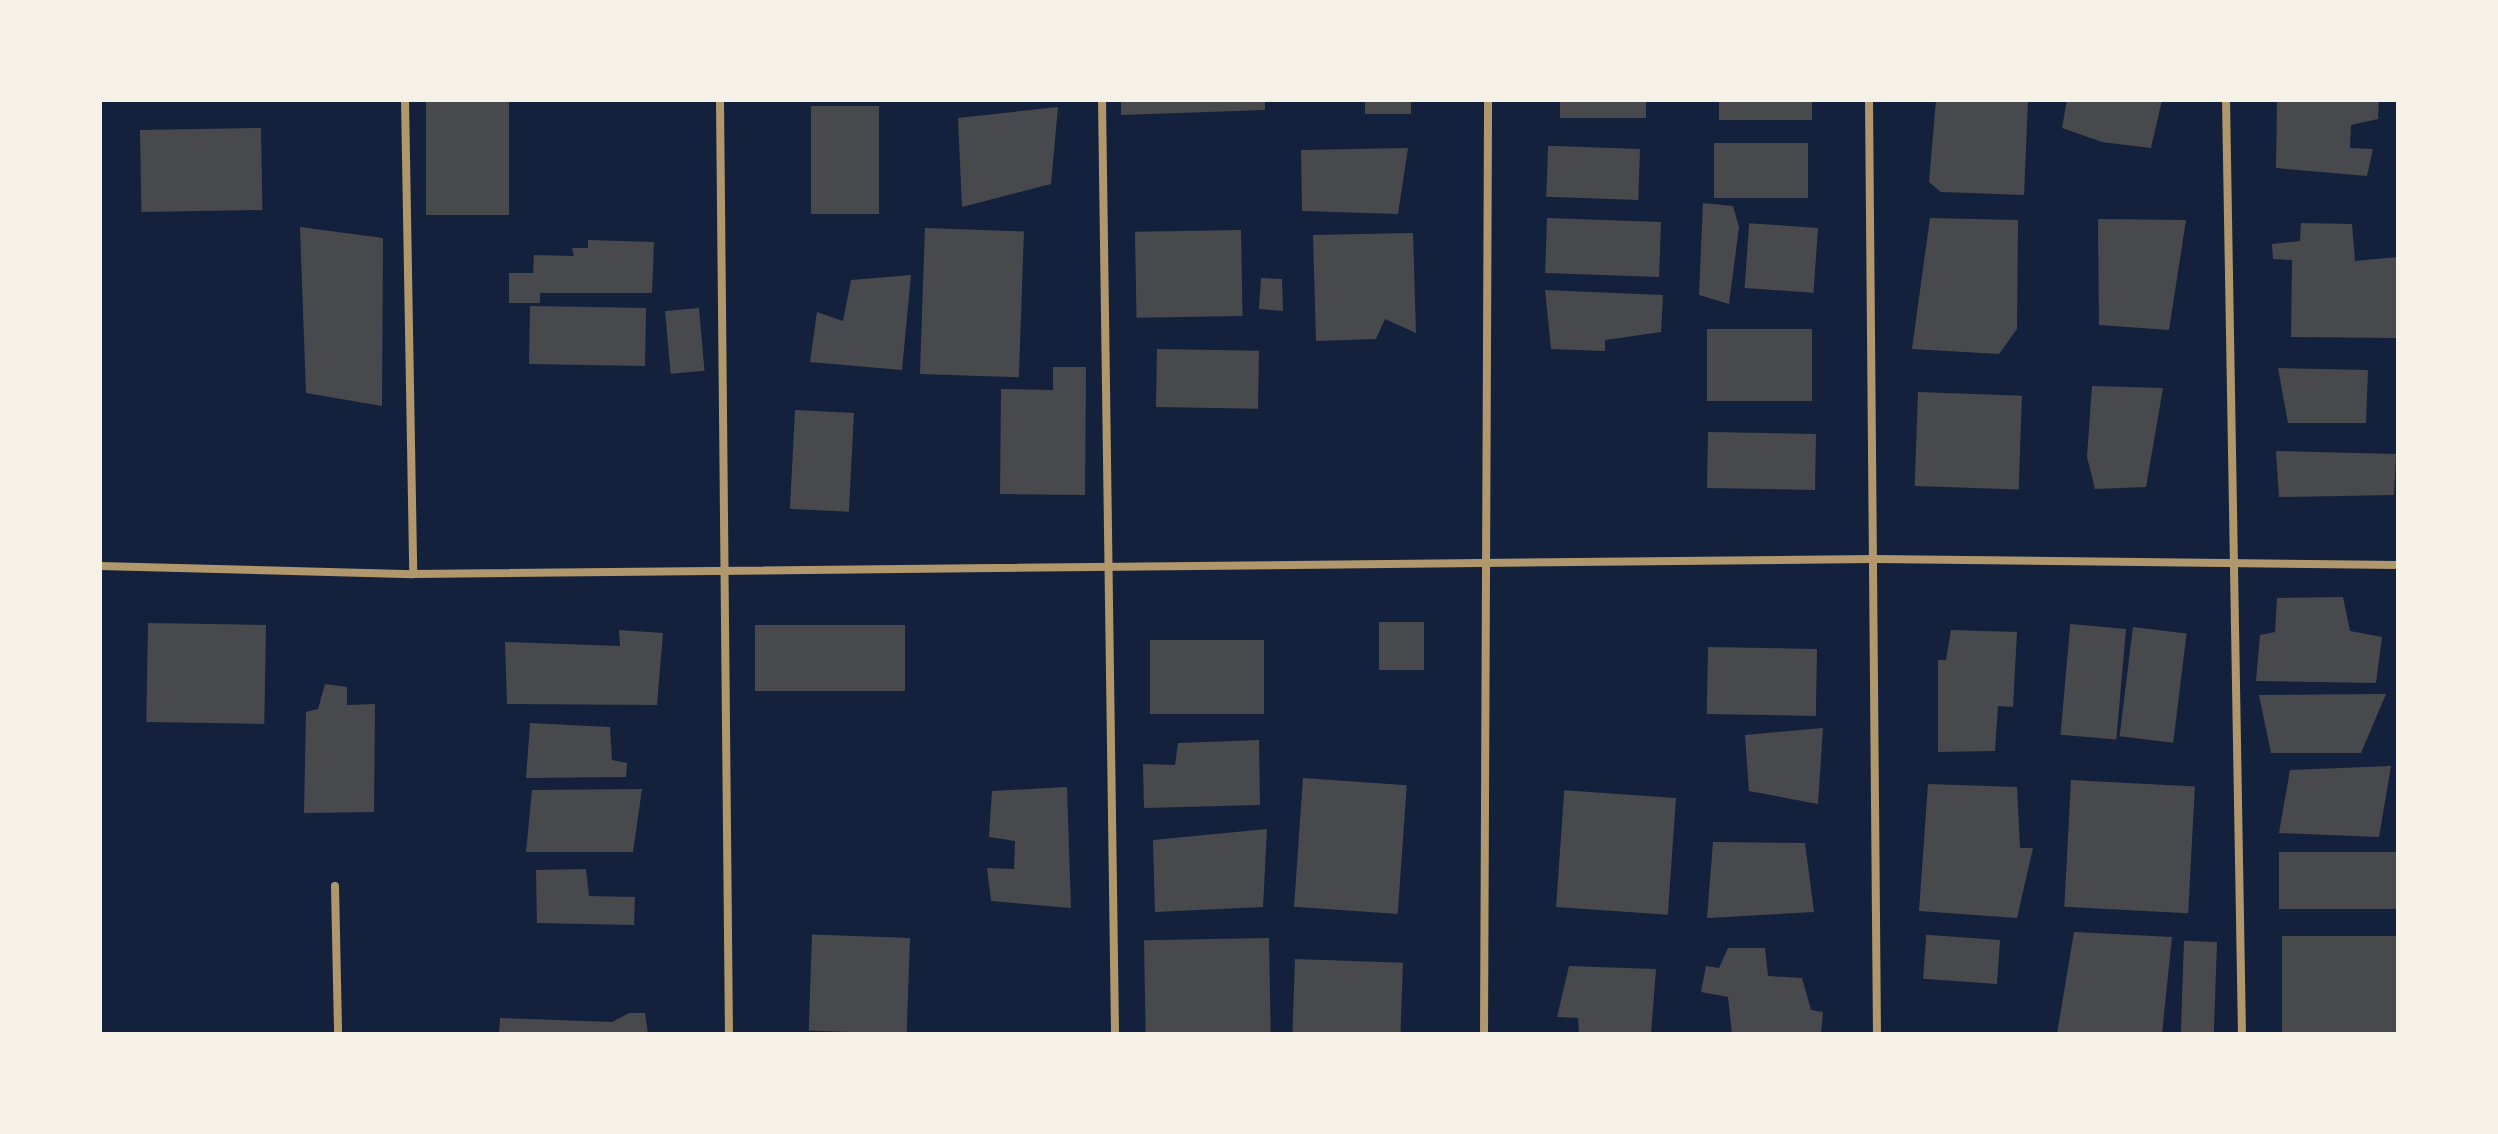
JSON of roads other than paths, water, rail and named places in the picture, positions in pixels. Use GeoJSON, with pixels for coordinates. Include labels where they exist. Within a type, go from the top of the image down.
{"type":"FeatureCollection","features":[{"type":"Feature","properties":{"kind":"street"},"geometry":{"type":"LineString","coordinates":[[405,100],[413,574]]}},
{"type":"Feature","properties":{"kind":"street"},"geometry":{"type":"LineString","coordinates":[[720,100],[729,1034]]}},
{"type":"Feature","properties":{"kind":"street"},"geometry":{"type":"LineString","coordinates":[[1102,100],[1105,567],[1115,1034]]}},
{"type":"Feature","properties":{"kind":"street"},"geometry":{"type":"LineString","coordinates":[[1484,1034],[1489,567],[1488,100]]}},
{"type":"Feature","properties":{"kind":"street"},"geometry":{"type":"LineString","coordinates":[[1869,100],[1877,1034]]}},
{"type":"Feature","properties":{"kind":"street"},"geometry":{"type":"LineString","coordinates":[[2226,100],[2242,1034]]}},
{"type":"Feature","properties":{"kind":"street"},"geometry":{"type":"LineString","coordinates":[[100,566],[413,574],[724,569],[1489,567],[1874,559],[2235,560],[2398,565]]}},
{"type":"Feature","properties":{"kind":"street"},"geometry":{"type":"LineString","coordinates":[[335,886],[338,1034]]}}]}
